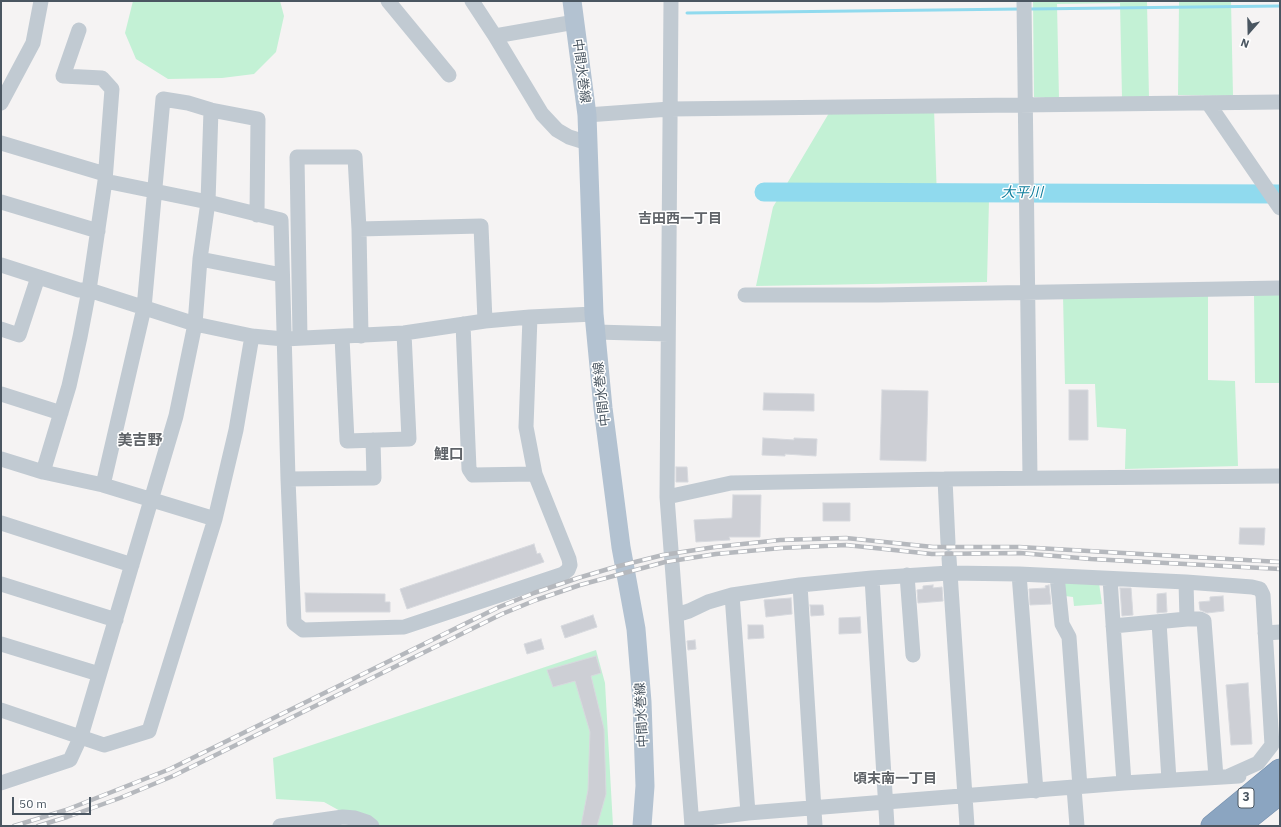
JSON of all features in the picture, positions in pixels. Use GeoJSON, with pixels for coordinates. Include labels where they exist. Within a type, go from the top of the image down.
{"type":"FeatureCollection","features":[{"type":"Feature","properties":{"kind":"highway","name":"3"},"geometry":{"type":"LineString","coordinates":[[1212,826],[1280,770]]}},
{"type":"Feature","properties":{"kind":"highway","name":"3"},"geometry":{"type":"LineString","coordinates":[[1239,826],[1280,793]]}},
{"type":"Feature","properties":{"kind":"main road","name":"中間水巻線"},"geometry":{"type":"LineString","coordinates":[[572,1],[587,115],[595,323],[603,408],[621,547],[636,629],[642,702],[644,786],[642,826]]}},
{"type":"Feature","properties":{"kind":"main road","name":"中間水巻線"},"geometry":{"type":"LineString","coordinates":[[644,786],[653,826]]}},
{"type":"Feature","properties":{"kind":"street"},"geometry":{"type":"LineString","coordinates":[[1,103],[33,43],[41,1]]}},
{"type":"Feature","properties":{"kind":"street"},"geometry":{"type":"LineString","coordinates":[[388,1],[448,75]]}},
{"type":"Feature","properties":{"kind":"street"},"geometry":{"type":"LineString","coordinates":[[472,1],[542,114],[557,130],[569,137],[588,143]]}},
{"type":"Feature","properties":{"kind":"street"},"geometry":{"type":"LineString","coordinates":[[671,1],[667,497],[692,823],[748,813],[1222,776],[1254,776],[1280,762]]}},
{"type":"Feature","properties":{"kind":"street"},"geometry":{"type":"LineString","coordinates":[[1024,1],[1030,478]]}},
{"type":"Feature","properties":{"kind":"street"},"geometry":{"type":"LineString","coordinates":[[495,36],[575,22]]}},
{"type":"Feature","properties":{"kind":"street"},"geometry":{"type":"LineString","coordinates":[[43,472],[74,365],[89,290],[105,178],[112,89],[102,78],[62,76],[79,30]]}},
{"type":"Feature","properties":{"kind":"street"},"geometry":{"type":"LineString","coordinates":[[103,485],[144,308],[163,99],[188,103],[211,110],[258,119],[257,215]]}},
{"type":"Feature","properties":{"kind":"street"},"geometry":{"type":"LineString","coordinates":[[587,115],[670,109],[1280,102]]}},
{"type":"Feature","properties":{"kind":"street"},"geometry":{"type":"LineString","coordinates":[[1208,103],[1280,208]]}},
{"type":"Feature","properties":{"kind":"street"},"geometry":{"type":"LineString","coordinates":[[4,780],[70,760],[81,736],[176,416],[194,324],[200,259],[208,202],[211,110]]}},
{"type":"Feature","properties":{"kind":"street"},"geometry":{"type":"LineString","coordinates":[[1,143],[105,178],[154,191],[208,202],[281,220],[288,480],[294,623],[303,630],[404,627],[563,574],[568,570],[570,565],[569,559],[535,474],[526,428],[530,317]]}},
{"type":"Feature","properties":{"kind":"street"},"geometry":{"type":"LineString","coordinates":[[300,338],[297,157],[355,157],[359,229],[361,336]]}},
{"type":"Feature","properties":{"kind":"street"},"geometry":{"type":"LineString","coordinates":[[1,202],[98,231]]}},
{"type":"Feature","properties":{"kind":"street"},"geometry":{"type":"LineString","coordinates":[[359,229],[481,226],[485,321]]}},
{"type":"Feature","properties":{"kind":"street"},"geometry":{"type":"LineString","coordinates":[[200,259],[282,275]]}},
{"type":"Feature","properties":{"kind":"street"},"geometry":{"type":"LineString","coordinates":[[1,265],[79,290],[89,290],[194,324],[252,336],[284,339],[361,336],[404,333],[485,321],[530,317],[595,323],[668,334]]}},
{"type":"Feature","properties":{"kind":"street"},"geometry":{"type":"LineString","coordinates":[[1,329],[19,335],[38,277]]}},
{"type":"Feature","properties":{"kind":"street"},"geometry":{"type":"LineString","coordinates":[[745,295],[879,295],[1280,288]]}},
{"type":"Feature","properties":{"kind":"street"},"geometry":{"type":"LineString","coordinates":[[463,324],[470,469],[473,475],[535,474]]}},
{"type":"Feature","properties":{"kind":"street"},"geometry":{"type":"LineString","coordinates":[[342,337],[347,441],[409,439],[404,333]]}},
{"type":"Feature","properties":{"kind":"street"},"geometry":{"type":"LineString","coordinates":[[1,710],[104,745],[149,731],[214,519],[236,430],[252,336]]}},
{"type":"Feature","properties":{"kind":"street"},"geometry":{"type":"LineString","coordinates":[[1,394],[61,413]]}},
{"type":"Feature","properties":{"kind":"street"},"geometry":{"type":"LineString","coordinates":[[288,480],[374,478],[373,440]]}},
{"type":"Feature","properties":{"kind":"street"},"geometry":{"type":"LineString","coordinates":[[1,459],[43,472],[103,485],[214,519]]}},
{"type":"Feature","properties":{"kind":"street"},"geometry":{"type":"LineString","coordinates":[[667,497],[731,482],[1280,476]]}},
{"type":"Feature","properties":{"kind":"street"},"geometry":{"type":"LineString","coordinates":[[945,479],[967,826]]}},
{"type":"Feature","properties":{"kind":"street"},"geometry":{"type":"LineString","coordinates":[[1,523],[132,565]]}},
{"type":"Feature","properties":{"kind":"street"},"geometry":{"type":"LineString","coordinates":[[676,615],[708,602],[732,595],[800,585],[906,575],[949,558],[1019,574],[1186,582],[1252,586],[1260,588],[1263,595],[1272,745],[1258,763],[1222,776]]}},
{"type":"Feature","properties":{"kind":"street"},"geometry":{"type":"LineString","coordinates":[[1019,574],[1036,791]]}},
{"type":"Feature","properties":{"kind":"street"},"geometry":{"type":"LineString","coordinates":[[906,575],[913,655]]}},
{"type":"Feature","properties":{"kind":"street"},"geometry":{"type":"LineString","coordinates":[[1057,576],[1062,624],[1069,637],[1077,788],[1077,826]]}},
{"type":"Feature","properties":{"kind":"street"},"geometry":{"type":"LineString","coordinates":[[872,578],[887,826]]}},
{"type":"Feature","properties":{"kind":"street"},"geometry":{"type":"LineString","coordinates":[[1110,579],[1124,784]]}},
{"type":"Feature","properties":{"kind":"street"},"geometry":{"type":"LineString","coordinates":[[1186,582],[1187,619]]}},
{"type":"Feature","properties":{"kind":"street"},"geometry":{"type":"LineString","coordinates":[[1,584],[116,620]]}},
{"type":"Feature","properties":{"kind":"street"},"geometry":{"type":"LineString","coordinates":[[800,585],[815,826]]}},
{"type":"Feature","properties":{"kind":"street"},"geometry":{"type":"LineString","coordinates":[[732,595],[748,813]]}},
{"type":"Feature","properties":{"kind":"street"},"geometry":{"type":"LineString","coordinates":[[1113,626],[1187,619],[1200,619],[1204,621],[1222,776]]}},
{"type":"Feature","properties":{"kind":"street"},"geometry":{"type":"LineString","coordinates":[[1159,622],[1169,780]]}},
{"type":"Feature","properties":{"kind":"street"},"geometry":{"type":"LineString","coordinates":[[1265,633],[1280,632]]}},
{"type":"Feature","properties":{"kind":"street"},"geometry":{"type":"LineString","coordinates":[[1,644],[99,674]]}},
{"type":"Feature","properties":{"kind":"street"},"geometry":{"type":"LineString","coordinates":[[280,826],[343,817],[355,818],[367,822],[372,826]]}},
{"type":"Feature","properties":{"kind":"green space"},"geometry":{"type":"Polygon","coordinates":[[[133,1],[280,1],[284,16],[276,52],[254,74],[222,78],[168,79],[136,59],[125,33],[133,1]]]}},
{"type":"Feature","properties":{"kind":"green space"},"geometry":{"type":"Polygon","coordinates":[[[1033,1],[1231,1],[1233,96],[1178,95],[1179,2],[1147,2],[1149,98],[1122,98],[1120,3],[1057,4],[1059,99],[1034,97],[1033,1]]]}},
{"type":"Feature","properties":{"kind":"green space"},"geometry":{"type":"Polygon","coordinates":[[[832,108],[934,108],[937,199],[989,200],[987,282],[756,286],[773,207],[832,108]]]}},
{"type":"Feature","properties":{"kind":"green space"},"geometry":{"type":"Polygon","coordinates":[[[1208,295],[1208,380],[1235,381],[1238,466],[1125,469],[1126,429],[1097,427],[1095,384],[1065,384],[1063,296],[1208,295]]]}},
{"type":"Feature","properties":{"kind":"green space"},"geometry":{"type":"Polygon","coordinates":[[[1254,295],[1280,295],[1280,383],[1255,383],[1254,295]]]}},
{"type":"Feature","properties":{"kind":"green space"},"geometry":{"type":"Polygon","coordinates":[[[1064,582],[1099,583],[1102,604],[1074,606],[1073,597],[1065,596],[1064,582]]]}},
{"type":"Feature","properties":{"kind":"green space"},"geometry":{"type":"Polygon","coordinates":[[[596,650],[605,683],[613,826],[364,826],[360,822],[324,802],[276,799],[273,758],[596,650]]]}},
{"type":"Feature","properties":{"kind":"building"},"geometry":{"type":"Polygon","coordinates":[[[882,390],[928,391],[926,461],[880,460],[882,390]]]}},
{"type":"Feature","properties":{"kind":"building"},"geometry":{"type":"Polygon","coordinates":[[[1069,390],[1088,390],[1088,440],[1069,440],[1069,390]]]}},
{"type":"Feature","properties":{"kind":"building"},"geometry":{"type":"Polygon","coordinates":[[[764,393],[814,394],[814,411],[763,410],[764,393]]]}},
{"type":"Feature","properties":{"kind":"building"},"geometry":{"type":"Polygon","coordinates":[[[763,438],[794,440],[794,438],[817,439],[816,456],[785,454],[785,456],[762,455],[763,438]]]}},
{"type":"Feature","properties":{"kind":"building"},"geometry":{"type":"Polygon","coordinates":[[[676,467],[687,467],[688,482],[676,482],[676,467]]]}},
{"type":"Feature","properties":{"kind":"building"},"geometry":{"type":"Polygon","coordinates":[[[733,495],[761,495],[760,537],[729,537],[730,540],[696,542],[694,520],[732,518],[733,495]]]}},
{"type":"Feature","properties":{"kind":"building"},"geometry":{"type":"Polygon","coordinates":[[[823,503],[850,503],[850,521],[823,521],[823,503]]]}},
{"type":"Feature","properties":{"kind":"building"},"geometry":{"type":"Polygon","coordinates":[[[1240,528],[1265,528],[1264,545],[1239,544],[1240,528]]]}},
{"type":"Feature","properties":{"kind":"building"},"geometry":{"type":"Polygon","coordinates":[[[534,544],[537,554],[540,553],[544,562],[407,609],[400,589],[534,544]]]}},
{"type":"Feature","properties":{"kind":"building"},"geometry":{"type":"Polygon","coordinates":[[[933,585],[933,588],[942,587],[943,601],[918,603],[917,590],[923,589],[923,586],[933,585]]]}},
{"type":"Feature","properties":{"kind":"building"},"geometry":{"type":"Polygon","coordinates":[[[1049,585],[1051,604],[1030,605],[1029,589],[1046,588],[1045,586],[1049,585]]]}},
{"type":"Feature","properties":{"kind":"building"},"geometry":{"type":"Polygon","coordinates":[[[1120,588],[1131,588],[1133,615],[1122,616],[1120,588]]]}},
{"type":"Feature","properties":{"kind":"building"},"geometry":{"type":"Polygon","coordinates":[[[305,593],[385,594],[385,602],[390,602],[390,612],[306,612],[305,593]]]}},
{"type":"Feature","properties":{"kind":"building"},"geometry":{"type":"Polygon","coordinates":[[[1166,593],[1167,612],[1157,613],[1157,594],[1166,593]]]}},
{"type":"Feature","properties":{"kind":"building"},"geometry":{"type":"Polygon","coordinates":[[[1223,596],[1224,611],[1207,613],[1200,610],[1199,602],[1210,601],[1210,597],[1223,596]]]}},
{"type":"Feature","properties":{"kind":"building"},"geometry":{"type":"Polygon","coordinates":[[[791,598],[792,614],[766,617],[764,600],[791,598]]]}},
{"type":"Feature","properties":{"kind":"building"},"geometry":{"type":"Polygon","coordinates":[[[810,605],[823,605],[824,615],[811,616],[810,605]]]}},
{"type":"Feature","properties":{"kind":"building"},"geometry":{"type":"Polygon","coordinates":[[[593,615],[597,627],[565,638],[561,626],[593,615]]]}},
{"type":"Feature","properties":{"kind":"building"},"geometry":{"type":"Polygon","coordinates":[[[860,617],[861,633],[839,634],[839,618],[860,617]]]}},
{"type":"Feature","properties":{"kind":"building"},"geometry":{"type":"Polygon","coordinates":[[[748,625],[763,625],[764,638],[748,639],[748,625]]]}},
{"type":"Feature","properties":{"kind":"building"},"geometry":{"type":"Polygon","coordinates":[[[541,639],[544,649],[527,654],[524,644],[541,639]]]}},
{"type":"Feature","properties":{"kind":"building"},"geometry":{"type":"Polygon","coordinates":[[[695,640],[696,649],[688,650],[687,641],[695,640]]]}},
{"type":"Feature","properties":{"kind":"building"},"geometry":{"type":"Polygon","coordinates":[[[596,656],[601,673],[591,676],[604,729],[606,794],[597,826],[581,826],[588,790],[590,732],[575,681],[553,687],[547,670],[596,656]]]}},
{"type":"Feature","properties":{"kind":"building"},"geometry":{"type":"Polygon","coordinates":[[[1248,683],[1252,744],[1231,745],[1226,685],[1248,683]]]}},
{"type":"Feature","properties":{"kind":"waterway"},"geometry":{"type":"LineString","coordinates":[[1029,9],[1280,6]]}},
{"type":"Feature","properties":{"kind":"waterway"},"geometry":{"type":"LineString","coordinates":[[687,13],[1020,9]]}},
{"type":"Feature","properties":{"kind":"waterway","name":"大平川"},"geometry":{"type":"LineString","coordinates":[[764,192],[1280,194]]}},
{"type":"Feature","properties":{"kind":"railway"},"geometry":{"type":"LineString","coordinates":[[14,826],[66,810],[170,769],[499,607],[578,578],[663,555],[715,547],[780,540],[846,538],[933,547],[1019,547],[1280,562]]}},
{"type":"Feature","properties":{"kind":"railway"},"geometry":{"type":"LineString","coordinates":[[38,826],[120,798],[173,776],[502,614],[536,600],[580,585],[665,562],[716,554],[781,548],[846,545],[932,554],[1020,553],[1091,559],[1280,569]]}},
{"type":"Feature","properties":{"kind":"district","name":"吉田西一丁目"},"geometry":{"type":"Point","coordinates":[680,219]}},
{"type":"Feature","properties":{"kind":"district","name":"美吉野"},"geometry":{"type":"Point","coordinates":[140,441]}},
{"type":"Feature","properties":{"kind":"district","name":"鯉口"},"geometry":{"type":"Point","coordinates":[449,455]}},
{"type":"Feature","properties":{"kind":"district","name":"頃末南一丁目"},"geometry":{"type":"Point","coordinates":[895,779]}}]}
